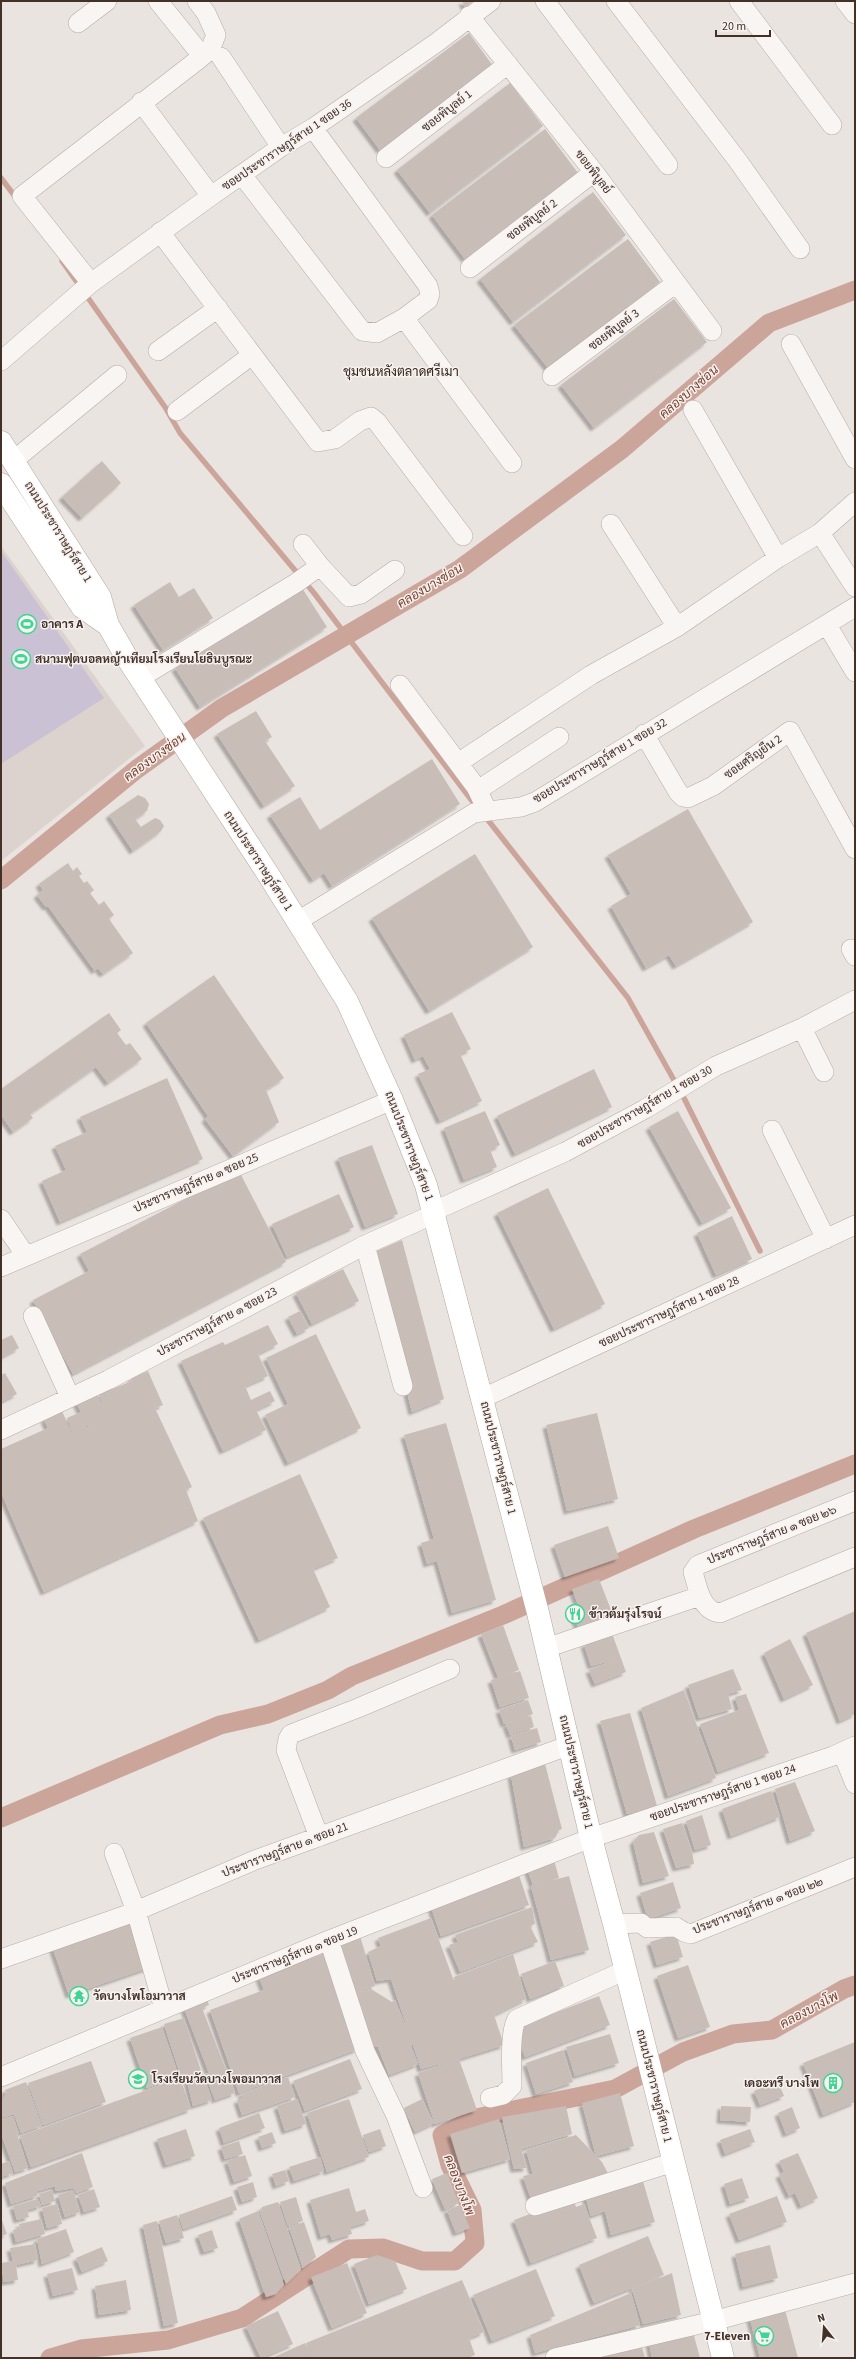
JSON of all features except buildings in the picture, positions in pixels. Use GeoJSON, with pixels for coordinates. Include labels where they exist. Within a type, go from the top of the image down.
{"type":"FeatureCollection","features":[{"type":"Feature","properties":{"kind":"main road","name":"ถนนประชาราษฎร์สาย 1"},"geometry":{"type":"LineString","coordinates":[[1,442],[100,598],[108,625],[140,678],[298,921],[347,1001],[392,1100],[434,1212],[483,1398],[538,1613],[591,1838],[626,1970],[649,2068],[723,2358]]}},
{"type":"Feature","properties":{"kind":"main road","name":"ถนนประชาราษฎร์สาย 1"},"geometry":{"type":"LineString","coordinates":[[1,484],[82,607],[108,625]]}},
{"type":"Feature","properties":{"kind":"street"},"geometry":{"type":"LineString","coordinates":[[78,23],[107,1]]}},
{"type":"Feature","properties":{"kind":"street"},"geometry":{"type":"LineString","coordinates":[[158,1],[199,52],[199,58]]}},
{"type":"Feature","properties":{"kind":"street"},"geometry":{"type":"LineString","coordinates":[[85,287],[22,196],[141,102],[210,50],[216,35],[197,1]]}},
{"type":"Feature","properties":{"kind":"street","name":"ซอยประชาราษฎร์สาย 1 ซอย 36"},"geometry":{"type":"LineString","coordinates":[[1,361],[85,287],[160,232],[436,43],[469,16],[492,1]]}},
{"type":"Feature","properties":{"kind":"street"},"geometry":{"type":"LineString","coordinates":[[546,1],[668,166]]}},
{"type":"Feature","properties":{"kind":"street"},"geometry":{"type":"LineString","coordinates":[[616,1],[738,162],[800,249]]}},
{"type":"Feature","properties":{"kind":"street"},"geometry":{"type":"LineString","coordinates":[[739,1],[832,125]]}},
{"type":"Feature","properties":{"kind":"street"},"geometry":{"type":"LineString","coordinates":[[845,1],[855,14]]}},
{"type":"Feature","properties":{"kind":"street","name":"ซอยพิบูลย์"},"geometry":{"type":"LineString","coordinates":[[469,16],[594,172],[712,330]]}},
{"type":"Feature","properties":{"kind":"street"},"geometry":{"type":"LineString","coordinates":[[221,57],[281,148]]}},
{"type":"Feature","properties":{"kind":"street","name":"ซอยพิบูลย์ 1"},"geometry":{"type":"LineString","coordinates":[[386,158],[508,64]]}},
{"type":"Feature","properties":{"kind":"street"},"geometry":{"type":"LineString","coordinates":[[141,102],[211,196]]}},
{"type":"Feature","properties":{"kind":"street"},"geometry":{"type":"LineString","coordinates":[[242,175],[362,332],[376,333],[404,318],[428,300],[430,294],[428,286],[313,128]]}},
{"type":"Feature","properties":{"kind":"street","name":"ซอยพิบูลย์ 2"},"geometry":{"type":"LineString","coordinates":[[470,268],[594,172]]}},
{"type":"Feature","properties":{"kind":"street"},"geometry":{"type":"LineString","coordinates":[[160,232],[318,442],[334,439],[366,418],[371,417],[377,422],[463,536]]}},
{"type":"Feature","properties":{"kind":"street","name":"ซอยพิบูลย์ 3"},"geometry":{"type":"LineString","coordinates":[[552,376],[676,283]]}},
{"type":"Feature","properties":{"kind":"street"},"geometry":{"type":"LineString","coordinates":[[158,351],[218,308]]}},
{"type":"Feature","properties":{"kind":"street"},"geometry":{"type":"LineString","coordinates":[[404,318],[512,463]]}},
{"type":"Feature","properties":{"kind":"street"},"geometry":{"type":"LineString","coordinates":[[792,344],[849,435],[855,459]]}},
{"type":"Feature","properties":{"kind":"street"},"geometry":{"type":"LineString","coordinates":[[177,411],[252,355]]}},
{"type":"Feature","properties":{"kind":"street"},"geometry":{"type":"LineString","coordinates":[[13,461],[117,375]]}},
{"type":"Feature","properties":{"kind":"street"},"geometry":{"type":"LineString","coordinates":[[693,410],[778,558]]}},
{"type":"Feature","properties":{"kind":"street"},"geometry":{"type":"LineString","coordinates":[[458,763],[591,676],[677,627],[778,558],[820,532],[855,502]]}},
{"type":"Feature","properties":{"kind":"street"},"geometry":{"type":"LineString","coordinates":[[611,524],[677,627]]}},
{"type":"Feature","properties":{"kind":"street"},"geometry":{"type":"LineString","coordinates":[[820,532],[855,587]]}},
{"type":"Feature","properties":{"kind":"street"},"geometry":{"type":"LineString","coordinates":[[302,544],[310,574],[349,597],[361,594],[395,570]]}},
{"type":"Feature","properties":{"kind":"street"},"geometry":{"type":"LineString","coordinates":[[140,678],[310,574]]}},
{"type":"Feature","properties":{"kind":"street","name":"ซอยประชาราษฎร์สาย 1 ซอย 32"},"geometry":{"type":"LineString","coordinates":[[298,921],[482,811],[521,808],[535,802],[644,734],[855,607]]}},
{"type":"Feature","properties":{"kind":"street"},"geometry":{"type":"LineString","coordinates":[[827,625],[855,672]]}},
{"type":"Feature","properties":{"kind":"street"},"geometry":{"type":"LineString","coordinates":[[400,685],[478,790],[482,811]]}},
{"type":"Feature","properties":{"kind":"street","name":"ซอยศริญยืน 2"},"geometry":{"type":"LineString","coordinates":[[644,734],[678,792],[683,797],[688,798],[713,786],[790,731],[855,850]]}},
{"type":"Feature","properties":{"kind":"street"},"geometry":{"type":"LineString","coordinates":[[478,790],[560,737]]}},
{"type":"Feature","properties":{"kind":"street","name":"ซอยประชาราษฎร์สาย 1 ซอย 30"},"geometry":{"type":"LineString","coordinates":[[434,1212],[565,1152],[645,1109],[716,1066],[802,1028],[855,1000]]}},
{"type":"Feature","properties":{"kind":"street"},"geometry":{"type":"LineString","coordinates":[[802,1028],[824,1072]]}},
{"type":"Feature","properties":{"kind":"street","name":"ประชาราษฎร์สาย ๑ ซอย 25"},"geometry":{"type":"LineString","coordinates":[[1,1268],[392,1100]]}},
{"type":"Feature","properties":{"kind":"street"},"geometry":{"type":"LineString","coordinates":[[772,1130],[826,1239]]}},
{"type":"Feature","properties":{"kind":"street","name":"ประชาราษฎร์สาย ๑ ซอย 23"},"geometry":{"type":"LineString","coordinates":[[1,1430],[108,1380],[364,1245],[434,1212]]}},
{"type":"Feature","properties":{"kind":"street"},"geometry":{"type":"LineString","coordinates":[[1,1219],[26,1256]]}},
{"type":"Feature","properties":{"kind":"street","name":"ซอยประชาราษฎร์สาย 1 ซอย 28"},"geometry":{"type":"LineString","coordinates":[[483,1398],[855,1225]]}},
{"type":"Feature","properties":{"kind":"street"},"geometry":{"type":"LineString","coordinates":[[364,1245],[403,1386]]}},
{"type":"Feature","properties":{"kind":"street"},"geometry":{"type":"LineString","coordinates":[[33,1316],[70,1397]]}},
{"type":"Feature","properties":{"kind":"street","name":"ประชาราษฎร์สาย ๑ ซอย ๒๖"},"geometry":{"type":"LineString","coordinates":[[855,1501],[698,1565],[693,1572],[700,1596],[707,1608],[713,1612],[720,1613],[855,1557]]}},
{"type":"Feature","properties":{"kind":"street"},"geometry":{"type":"LineString","coordinates":[[546,1648],[700,1596]]}},
{"type":"Feature","properties":{"kind":"street"},"geometry":{"type":"LineString","coordinates":[[319,1837],[286,1750],[288,1739],[291,1734],[358,1708],[450,1669]]}},
{"type":"Feature","properties":{"kind":"street","name":"ประชาราษฎร์สาย ๑ ซอย 21"},"geometry":{"type":"LineString","coordinates":[[1,1959],[136,1911],[255,1860],[570,1745]]}},
{"type":"Feature","properties":{"kind":"street"},"geometry":{"type":"LineString","coordinates":[[848,1749],[855,1784]]}},
{"type":"Feature","properties":{"kind":"street","name":"ซอยประชาราษฎร์สาย 1 ซอย 24"},"geometry":{"type":"LineString","coordinates":[[591,1838],[848,1749]]}},
{"type":"Feature","properties":{"kind":"street","name":"ประชาราษฎร์สาย ๑ ซอย 19"},"geometry":{"type":"LineString","coordinates":[[1,2077],[329,1940],[591,1838]]}},
{"type":"Feature","properties":{"kind":"street"},"geometry":{"type":"LineString","coordinates":[[114,1853],[136,1911],[164,2009]]}},
{"type":"Feature","properties":{"kind":"street","name":"ประชาราษฎร์สาย ๑ ซอย ๒๒"},"geometry":{"type":"LineString","coordinates":[[614,1924],[642,1923],[648,1928],[676,1927],[691,1934],[855,1867]]}},
{"type":"Feature","properties":{"kind":"street"},"geometry":{"type":"LineString","coordinates":[[329,1940],[365,2051],[396,2116],[423,2188]]}},
{"type":"Feature","properties":{"kind":"street"},"geometry":{"type":"LineString","coordinates":[[490,2098],[502,2095],[512,2086],[514,2024],[521,2015],[626,1970]]}},
{"type":"Feature","properties":{"kind":"street"},"geometry":{"type":"LineString","coordinates":[[535,2206],[674,2162]]}},
{"type":"Feature","properties":{"kind":"street"},"geometry":{"type":"LineString","coordinates":[[556,2358],[713,2321],[855,2283]]}},
{"type":"Feature","properties":{"kind":"shaded area"},"geometry":{"type":"Polygon","coordinates":[[[1,546],[145,746],[1,861],[1,546]]]}},
{"type":"Feature","properties":{"kind":"shaded area","name":"อาคาร A"},"geometry":{"type":"Polygon","coordinates":[[[1,551],[104,698],[1,764],[1,551]]]}},
{"type":"Feature","properties":{"kind":"waterway"},"geometry":{"type":"LineString","coordinates":[[1,178],[17,199]]}},
{"type":"Feature","properties":{"kind":"waterway"},"geometry":{"type":"LineString","coordinates":[[62,261],[165,407],[180,433],[314,593],[476,806]]}},
{"type":"Feature","properties":{"kind":"waterway","name":"คลองบางซ่อน"},"geometry":{"type":"LineString","coordinates":[[1,880],[137,769],[222,708],[460,569],[622,449],[769,323],[855,290]]}},
{"type":"Feature","properties":{"kind":"waterway"},"geometry":{"type":"LineString","coordinates":[[484,815],[628,998],[684,1098],[760,1251]]}},
{"type":"Feature","properties":{"kind":"waterway"},"geometry":{"type":"LineString","coordinates":[[1,1818],[220,1725],[268,1714],[328,1690],[352,1676],[503,1615],[694,1529],[855,1464]]}},
{"type":"Feature","properties":{"kind":"waterway","name":"คลองบางโพ"},"geometry":{"type":"LineString","coordinates":[[50,2358],[81,2349],[168,2340],[242,2318],[349,2249],[383,2248],[422,2261],[455,2261],[475,2243],[472,2210],[450,2165],[442,2135],[476,2118],[615,2089],[683,2052],[733,2034],[772,2030],[844,1989],[855,1985]]}},
{"type":"Feature","properties":{"kind":"place","name":"อาคาร A"},"geometry":{"type":"Point","coordinates":[27,624]}},
{"type":"Feature","properties":{"kind":"place","name":"สนามฟุตบอลหญ้าเทียมโรงเรียนโยธินบูรณะ"},"geometry":{"type":"Point","coordinates":[21,659]}},
{"type":"Feature","properties":{"kind":"place","name":"ข้าวต้มรุ่งโรจน์"},"geometry":{"type":"Point","coordinates":[575,1614]}},
{"type":"Feature","properties":{"kind":"place","name":"วัดบางโพโอมาวาส"},"geometry":{"type":"Point","coordinates":[79,1996]}},
{"type":"Feature","properties":{"kind":"place","name":"โรงเรียนวัดบางโพอมาวาส"},"geometry":{"type":"Point","coordinates":[138,2079]}},
{"type":"Feature","properties":{"kind":"place","name":"เดอะทรี บางโพ"},"geometry":{"type":"Point","coordinates":[833,2083]}},
{"type":"Feature","properties":{"kind":"place","name":"7-Eleven"},"geometry":{"type":"Point","coordinates":[764,2336]}},
{"type":"Feature","properties":{"kind":"district","name":"ชุมชนหลังตลาดศรีเมา"},"geometry":{"type":"Point","coordinates":[401,372]}}]}
